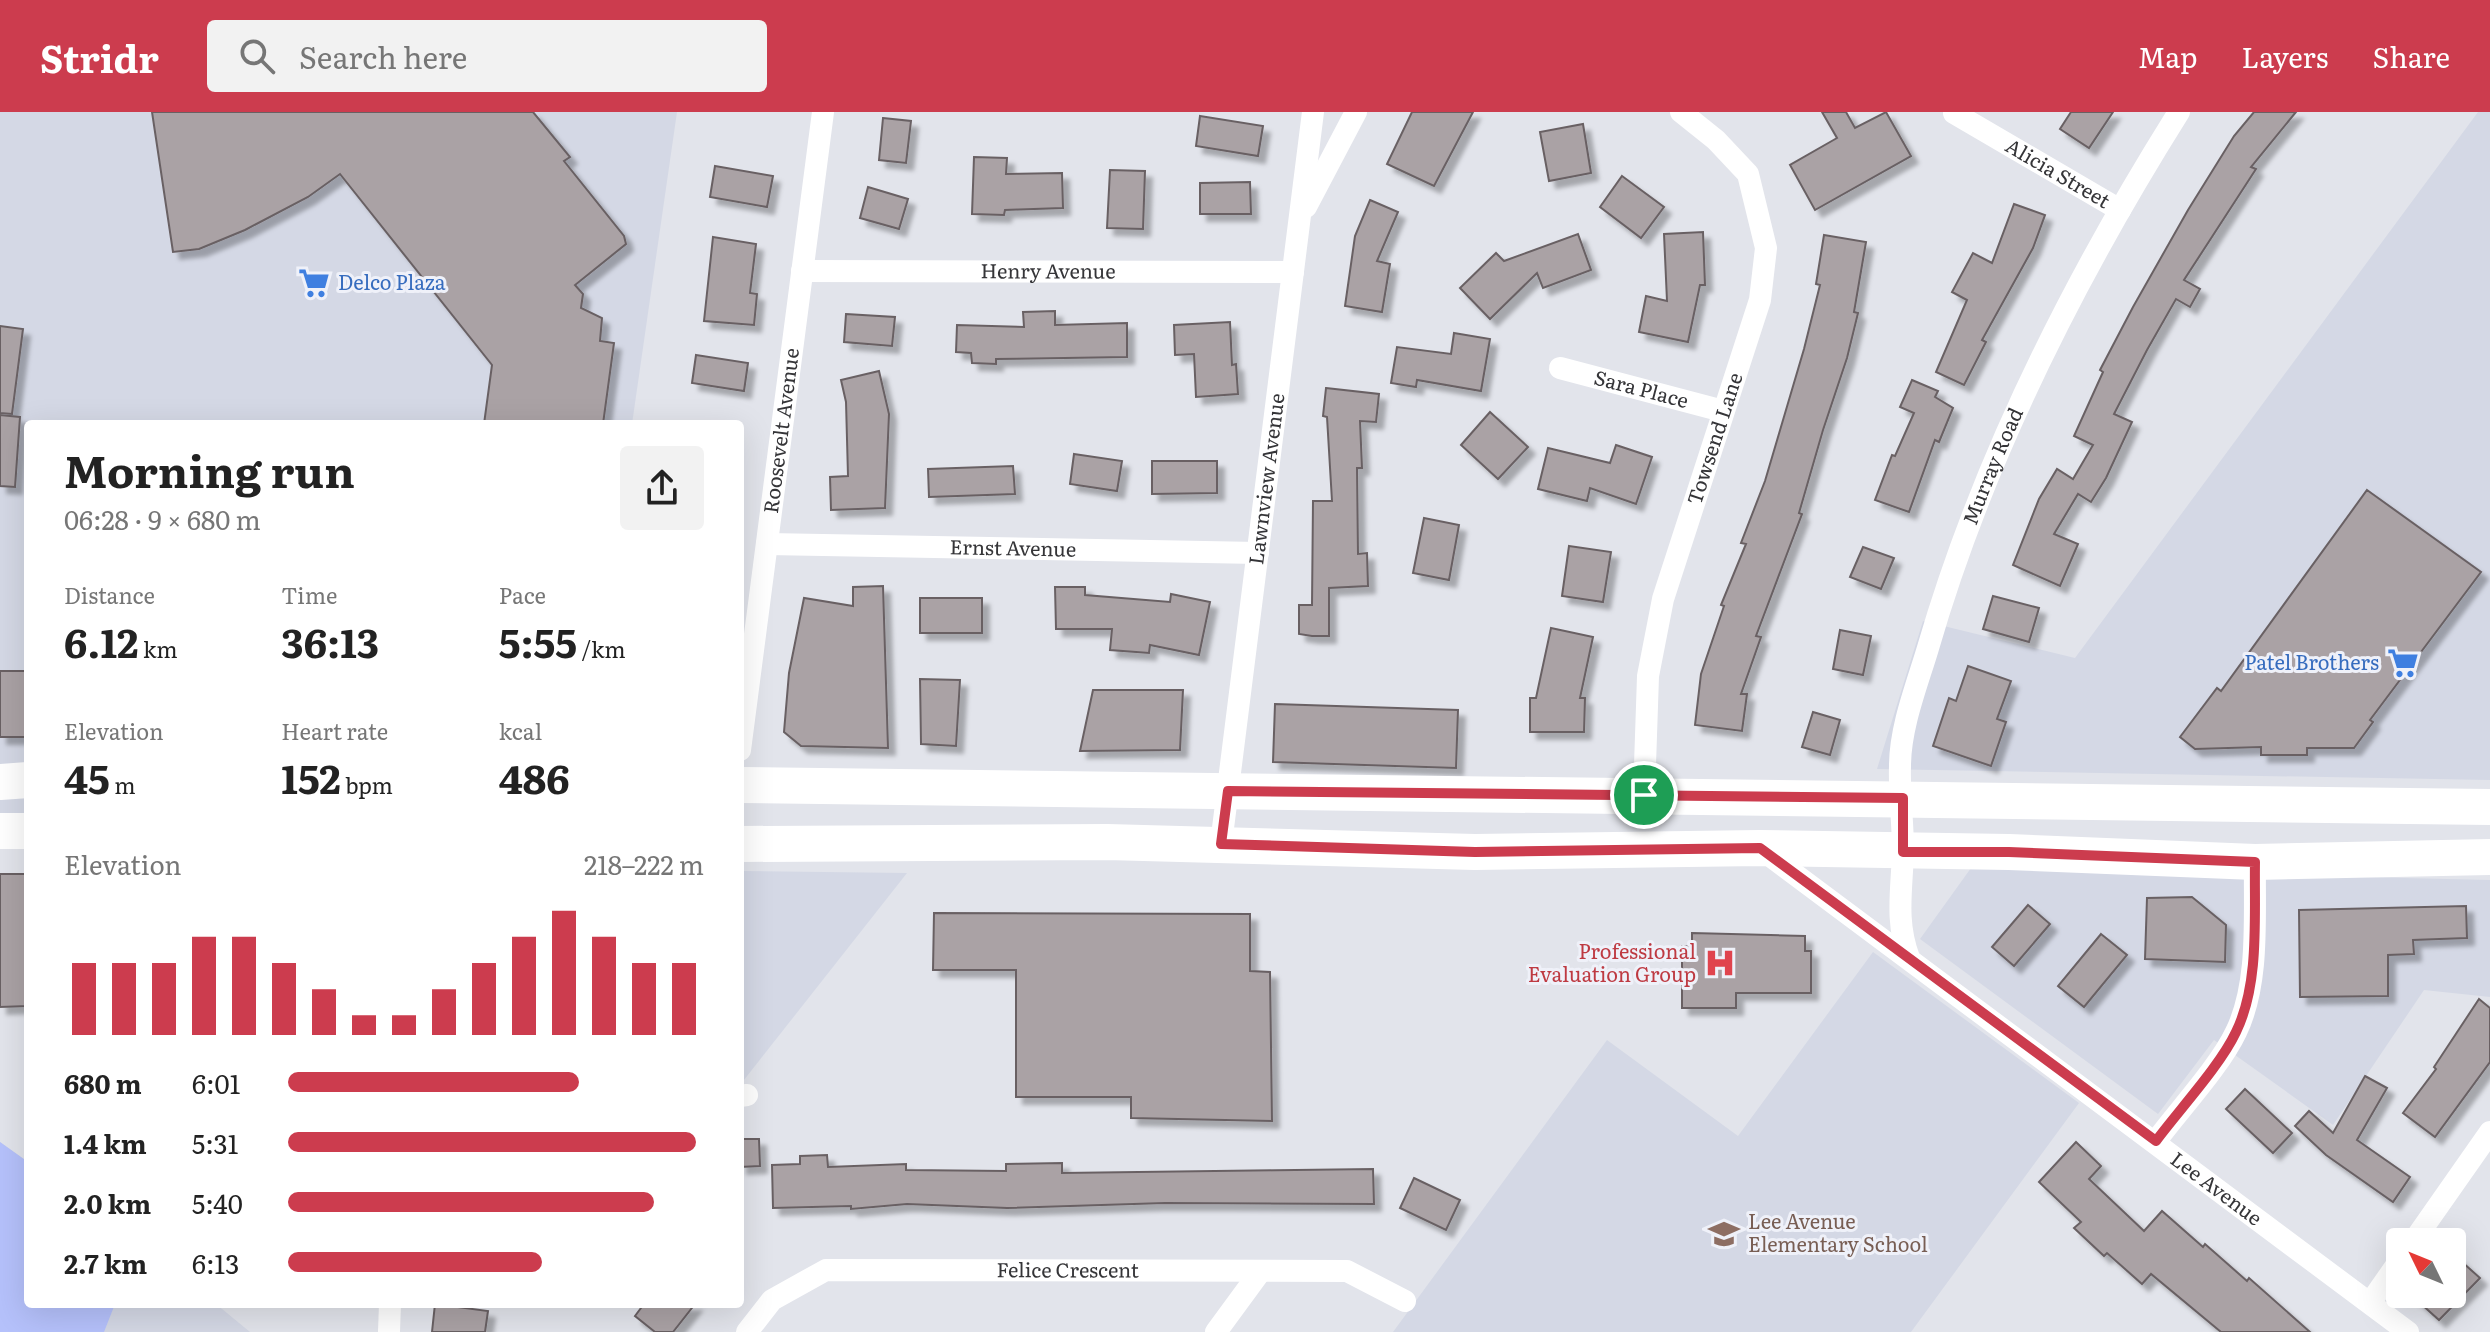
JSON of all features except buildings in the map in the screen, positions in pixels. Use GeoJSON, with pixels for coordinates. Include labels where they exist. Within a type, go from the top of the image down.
{"type":"FeatureCollection","features":[{"type":"Feature","properties":{"kind":"main road"},"geometry":{"type":"LineString","coordinates":[[0,782],[24,780]]}},
{"type":"Feature","properties":{"kind":"main road"},"geometry":{"type":"LineString","coordinates":[[744,785],[2490,807]]}},
{"type":"Feature","properties":{"kind":"main road"},"geometry":{"type":"LineString","coordinates":[[0,831],[24,831]]}},
{"type":"Feature","properties":{"kind":"main road"},"geometry":{"type":"LineString","coordinates":[[744,844],[1221,844],[1475,852],[1760,848],[2009,852],[2255,862],[2490,857]]}},
{"type":"Feature","properties":{"kind":"street","name":"Roosevelt Avenue"},"geometry":{"type":"LineString","coordinates":[[744,719],[823,112]]}},
{"type":"Feature","properties":{"kind":"street","name":"Lawnview Avenue"},"geometry":{"type":"LineString","coordinates":[[1221,844],[1313,112]]}},
{"type":"Feature","properties":{"kind":"street"},"geometry":{"type":"LineString","coordinates":[[1299,221],[1356,112]]}},
{"type":"Feature","properties":{"kind":"street","name":"Towsend Lane"},"geometry":{"type":"LineString","coordinates":[[1644,795],[1648,676],[1663,599],[1760,300],[1766,248],[1748,174],[1716,140],[1681,112]]}},
{"type":"Feature","properties":{"kind":"street","name":"Murray Road"},"geometry":{"type":"LineString","coordinates":[[1903,852],[1900,765],[1910,710],[1938,615],[1979,499],[2055,331],[2120,210],[2179,112]]}},
{"type":"Feature","properties":{"kind":"street","name":"Alicia Street"},"geometry":{"type":"LineString","coordinates":[[1954,113],[2120,210]]}},
{"type":"Feature","properties":{"kind":"street","name":"Henry Avenue"},"geometry":{"type":"LineString","coordinates":[[802,271],[1293,272]]}},
{"type":"Feature","properties":{"kind":"street","name":"Sara Place"},"geometry":{"type":"LineString","coordinates":[[1560,368],[1723,411]]}},
{"type":"Feature","properties":{"kind":"street","name":"Ernst Avenue"},"geometry":{"type":"LineString","coordinates":[[767,544],[1258,553]]}},
{"type":"Feature","properties":{"kind":"street","name":"Lee Avenue"},"geometry":{"type":"LineString","coordinates":[[1760,848],[2408,1332]]}},
{"type":"Feature","properties":{"kind":"street"},"geometry":{"type":"LineString","coordinates":[[1903,852],[1899,932],[1909,958]]}},
{"type":"Feature","properties":{"kind":"street"},"geometry":{"type":"LineString","coordinates":[[2156,1141],[2235,1035],[2246,1007],[2254,923],[2255,862]]}},
{"type":"Feature","properties":{"kind":"street"},"geometry":{"type":"LineString","coordinates":[[2423,1228],[2490,1132]]}},
{"type":"Feature","properties":{"kind":"street","name":"Felice Crescent"},"geometry":{"type":"LineString","coordinates":[[747,1332],[772,1300],[826,1270],[1347,1271],[1405,1301]]}},
{"type":"Feature","properties":{"kind":"street"},"geometry":{"type":"LineString","coordinates":[[1216,1332],[1260,1272]]}},
{"type":"Feature","properties":{"kind":"street"},"geometry":{"type":"LineString","coordinates":[[2370,1303],[2386,1280]]}},
{"type":"Feature","properties":{"kind":"street"},"geometry":{"type":"LineString","coordinates":[[389,1332],[390,1308]]}},
{"type":"Feature","properties":{"kind":"shaded area"},"geometry":{"type":"Polygon","coordinates":[[[0,112],[677,112],[633,420],[24,420],[24,831],[0,832],[0,112]]]}},
{"type":"Feature","properties":{"kind":"shaded area"},"geometry":{"type":"Polygon","coordinates":[[[2478,112],[2490,112],[2490,780],[1877,769],[1923,621],[2075,658],[2478,112]]]}},
{"type":"Feature","properties":{"kind":"shaded area"},"geometry":{"type":"Polygon","coordinates":[[[1971,868],[2490,880],[2490,997],[2424,990],[2333,1125],[2214,1040],[2158,1114],[1920,939],[1971,868]]]}},
{"type":"Feature","properties":{"kind":"shaded area"},"geometry":{"type":"Polygon","coordinates":[[[744,871],[907,873],[744,1080],[744,871]]]}},
{"type":"Feature","properties":{"kind":"shaded area","name":"Lee Avenue Elementary School"},"geometry":{"type":"Polygon","coordinates":[[[1873,952],[2079,1103],[1911,1332],[1393,1332],[1607,1040],[1738,1136],[1873,952]]]}},
{"type":"Feature","properties":{"kind":"shaded area"},"geometry":{"type":"Polygon","coordinates":[[[0,1142],[24,1159],[24,1308],[221,1308],[250,1332],[0,1332],[0,1142]]]}},
{"type":"Feature","properties":{"kind":"shaded area"},"geometry":{"type":"Polygon","coordinates":[[[0,1142],[24,1159],[24,1308],[113,1308],[104,1332],[0,1332],[0,1142]]]}},
{"type":"Feature","properties":{"kind":"place","name":"Delco Plaza"},"geometry":{"type":"Point","coordinates":[314,283]}},
{"type":"Feature","properties":{"kind":"place","name":"Patel Brothers"},"geometry":{"type":"Point","coordinates":[2403,663]}},
{"type":"Feature","properties":{"kind":"place","name":"Professional Evaluation Group"},"geometry":{"type":"Point","coordinates":[1720,963]}},
{"type":"Feature","properties":{"kind":"place","name":"Lee Avenue Elementary School"},"geometry":{"type":"Point","coordinates":[1724,1234]}},
{"type":"Feature","properties":{"kind":"route"},"geometry":{"type":"LineString","coordinates":[[1228,791],[1644,795],[1903,798],[1903,852],[2009,852],[2255,862],[2254,923],[2246,1007],[2235,1035],[2156,1141],[1760,848],[1475,852],[1221,844],[1228,791]]}}]}
